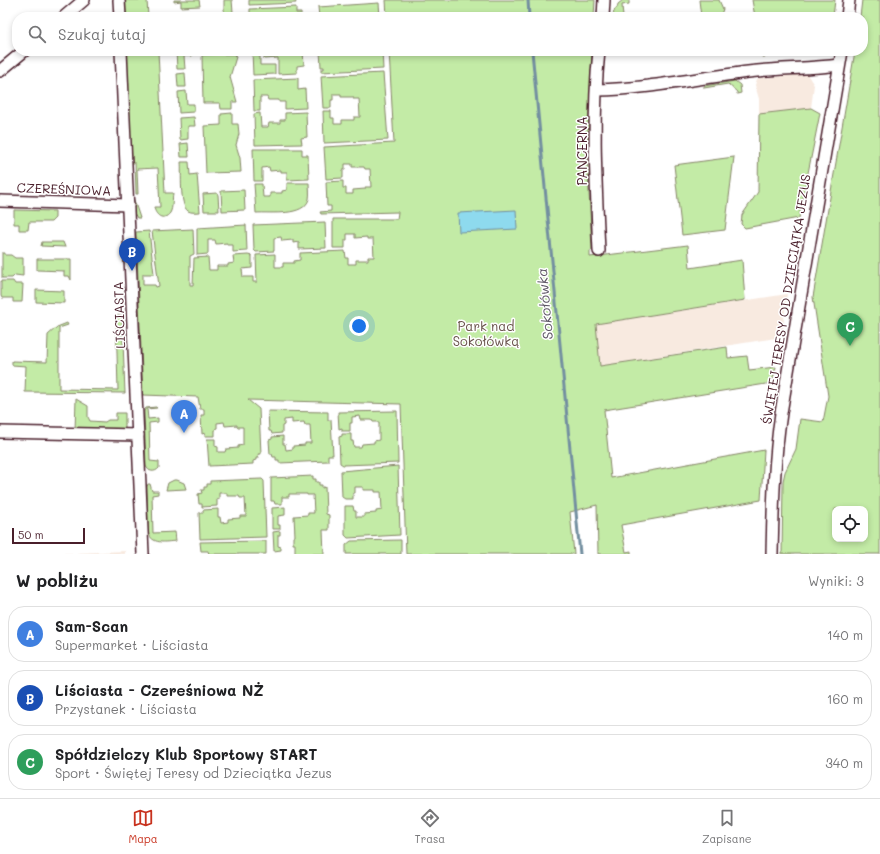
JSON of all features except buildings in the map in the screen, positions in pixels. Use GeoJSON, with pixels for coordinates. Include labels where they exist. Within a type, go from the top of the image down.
{"type":"FeatureCollection","features":[{"type":"Feature","properties":{"kind":"street"},"geometry":{"type":"LineString","coordinates":[[70,12],[84,0]]}},
{"type":"Feature","properties":{"kind":"street"},"geometry":{"type":"LineString","coordinates":[[119,0],[120,12]]}},
{"type":"Feature","properties":{"kind":"street"},"geometry":{"type":"LineString","coordinates":[[603,12],[604,0]]}},
{"type":"Feature","properties":{"kind":"street"},"geometry":{"type":"LineString","coordinates":[[848,12],[849,0]]}},
{"type":"Feature","properties":{"kind":"street"},"geometry":{"type":"LineString","coordinates":[[0,71],[18,56]]}},
{"type":"Feature","properties":{"kind":"street","name":"LIŚCIASTA"},"geometry":{"type":"LineString","coordinates":[[121,56],[132,265],[143,554]]}},
{"type":"Feature","properties":{"kind":"street","name":"PANCERNA"},"geometry":{"type":"LineString","coordinates":[[599,56],[596,90],[595,158],[599,251]]}},
{"type":"Feature","properties":{"kind":"street","name":"ŚWIĘTEJ TERESY OD DZIECIĄTKA JEZUS"},"geometry":{"type":"LineString","coordinates":[[772,554],[773,495],[781,413],[841,56]]}},
{"type":"Feature","properties":{"kind":"street"},"geometry":{"type":"LineString","coordinates":[[596,90],[612,90],[657,85],[758,70],[839,65]]}},
{"type":"Feature","properties":{"kind":"street","name":"CZEREŚNIOWA"},"geometry":{"type":"LineString","coordinates":[[0,201],[128,205]]}},
{"type":"Feature","properties":{"kind":"street"},"geometry":{"type":"LineString","coordinates":[[0,432],[138,435]]}},
{"type":"Feature","properties":{"kind":"shaded area"},"geometry":{"type":"Polygon","coordinates":[[[807,74],[814,85],[811,108],[759,114],[759,99],[755,85],[757,79],[807,74]]]}},
{"type":"Feature","properties":{"kind":"shaded area"},"geometry":{"type":"Polygon","coordinates":[[[787,294],[782,337],[600,366],[596,324],[787,294]]]}},
{"type":"Feature","properties":{"kind":"shaded area"},"geometry":{"type":"Polygon","coordinates":[[[125,551],[125,554],[53,554],[125,551]]]}},
{"type":"Feature","properties":{"kind":"green space"},"geometry":{"type":"Polygon","coordinates":[[[125,0],[147,0],[148,12],[126,12],[125,0]]]}},
{"type":"Feature","properties":{"kind":"green space"},"geometry":{"type":"Polygon","coordinates":[[[174,0],[199,0],[200,6],[181,7],[181,1],[174,2],[174,0]]]}},
{"type":"Feature","properties":{"kind":"green space"},"geometry":{"type":"Polygon","coordinates":[[[224,0],[232,0],[233,12],[224,12],[224,0]]]}},
{"type":"Feature","properties":{"kind":"green space"},"geometry":{"type":"Polygon","coordinates":[[[249,0],[295,0],[296,3],[249,5],[249,0]]]}},
{"type":"Feature","properties":{"kind":"green space"},"geometry":{"type":"Polygon","coordinates":[[[386,0],[595,0],[594,12],[387,12],[386,0]]]}},
{"type":"Feature","properties":{"kind":"green space"},"geometry":{"type":"Polygon","coordinates":[[[623,0],[629,0],[629,4],[622,5],[623,12],[614,12],[618,4],[623,0]]]}},
{"type":"Feature","properties":{"kind":"green space"},"geometry":{"type":"Polygon","coordinates":[[[699,0],[719,0],[723,9],[722,12],[700,12],[699,0]]]}},
{"type":"Feature","properties":{"kind":"green space"},"geometry":{"type":"Polygon","coordinates":[[[752,0],[835,0],[834,12],[754,12],[752,0]]]}},
{"type":"Feature","properties":{"kind":"green space"},"geometry":{"type":"Polygon","coordinates":[[[862,0],[880,0],[880,554],[782,554],[783,481],[785,472],[796,449],[800,419],[823,422],[828,396],[813,297],[854,56],[868,56],[868,12],[861,12],[862,0]]]}},
{"type":"Feature","properties":{"kind":"green space"},"geometry":{"type":"Polygon","coordinates":[[[379,3],[380,12],[318,12],[318,7],[379,3]]]}},
{"type":"Feature","properties":{"kind":"green space"},"geometry":{"type":"Polygon","coordinates":[[[296,7],[296,12],[250,12],[250,9],[296,7]]]}},
{"type":"Feature","properties":{"kind":"green space"},"geometry":{"type":"Polygon","coordinates":[[[127,56],[158,56],[165,193],[173,193],[171,211],[167,216],[162,217],[158,215],[154,207],[160,207],[158,168],[137,169],[138,194],[136,194],[135,163],[131,163],[127,56]]]}},
{"type":"Feature","properties":{"kind":"green space"},"geometry":{"type":"Polygon","coordinates":[[[176,56],[184,56],[185,69],[177,69],[176,56]]]}},
{"type":"Feature","properties":{"kind":"green space"},"geometry":{"type":"Polygon","coordinates":[[[202,56],[236,56],[230,77],[237,102],[232,102],[232,109],[221,109],[220,103],[203,103],[202,56]]]}},
{"type":"Feature","properties":{"kind":"green space"},"geometry":{"type":"Polygon","coordinates":[[[252,56],[260,56],[260,65],[275,65],[275,74],[253,75],[252,56]]]}},
{"type":"Feature","properties":{"kind":"green space"},"geometry":{"type":"Polygon","coordinates":[[[264,56],[303,56],[304,65],[297,66],[297,73],[278,74],[278,58],[264,59],[264,56]]]}},
{"type":"Feature","properties":{"kind":"green space"},"geometry":{"type":"Polygon","coordinates":[[[320,56],[382,56],[383,69],[321,72],[321,69],[324,69],[324,67],[321,67],[320,56]]]}},
{"type":"Feature","properties":{"kind":"green space","name":"Park nad Sokołówką"},"geometry":{"type":"Polygon","coordinates":[[[389,56],[592,56],[587,154],[592,250],[590,251],[590,257],[688,245],[690,268],[742,260],[745,300],[596,324],[600,366],[727,347],[728,358],[747,356],[749,370],[776,367],[772,383],[604,410],[611,478],[764,450],[761,500],[621,525],[626,552],[631,551],[631,554],[598,554],[597,505],[570,512],[574,554],[406,554],[401,404],[248,400],[259,409],[261,454],[258,454],[259,458],[256,458],[256,460],[253,461],[253,464],[209,466],[207,439],[215,439],[215,446],[218,447],[218,452],[225,452],[226,449],[238,448],[238,446],[243,445],[243,427],[237,427],[237,425],[225,426],[224,422],[217,423],[215,436],[205,436],[205,433],[202,434],[201,415],[204,415],[204,409],[200,409],[198,397],[143,395],[136,232],[149,231],[154,274],[143,274],[143,285],[155,285],[156,287],[159,286],[152,231],[193,229],[194,254],[190,256],[190,285],[193,285],[194,258],[208,257],[209,270],[217,270],[217,266],[228,266],[228,264],[234,263],[233,256],[252,256],[252,268],[242,269],[243,277],[253,277],[253,282],[257,282],[256,255],[275,254],[275,267],[283,267],[283,263],[294,263],[294,261],[300,260],[300,253],[345,251],[346,258],[348,258],[348,264],[356,264],[356,260],[368,260],[368,257],[374,257],[373,239],[367,239],[367,237],[355,238],[355,234],[347,234],[345,248],[333,248],[333,219],[397,219],[398,212],[321,214],[320,212],[331,211],[331,206],[327,206],[326,182],[343,181],[343,188],[346,188],[346,194],[353,194],[353,190],[371,187],[370,169],[365,169],[364,167],[352,167],[352,164],[345,164],[343,178],[326,179],[324,147],[394,143],[389,56]]]}},
{"type":"Feature","properties":{"kind":"green space"},"geometry":{"type":"Polygon","coordinates":[[[185,73],[186,87],[178,87],[177,74],[185,73]]]}},
{"type":"Feature","properties":{"kind":"green space"},"geometry":{"type":"Polygon","coordinates":[[[383,73],[388,140],[324,143],[323,111],[331,111],[331,118],[334,118],[334,124],[342,124],[342,120],[354,120],[354,117],[360,117],[359,99],[353,99],[353,97],[341,97],[341,94],[333,94],[331,108],[323,108],[321,76],[383,73]]]}},
{"type":"Feature","properties":{"kind":"green space"},"geometry":{"type":"Polygon","coordinates":[[[298,78],[298,90],[305,89],[306,108],[285,109],[285,102],[279,102],[279,100],[268,100],[267,97],[260,97],[260,111],[254,111],[253,80],[298,78]]]}},
{"type":"Feature","properties":{"kind":"green space"},"geometry":{"type":"Polygon","coordinates":[[[735,81],[740,85],[741,93],[737,94],[737,92],[728,84],[704,88],[704,86],[735,81]]]}},
{"type":"Feature","properties":{"kind":"green space"},"geometry":{"type":"Polygon","coordinates":[[[186,91],[187,104],[194,104],[194,112],[179,113],[178,92],[186,91]]]}},
{"type":"Feature","properties":{"kind":"green space"},"geometry":{"type":"Polygon","coordinates":[[[811,108],[820,113],[799,218],[745,228],[741,224],[742,215],[758,192],[759,114],[811,108]]]}},
{"type":"Feature","properties":{"kind":"green space"},"geometry":{"type":"Polygon","coordinates":[[[306,112],[307,137],[301,138],[302,144],[255,145],[254,114],[260,113],[261,127],[268,127],[269,123],[280,123],[280,120],[285,120],[285,113],[306,112]]]}},
{"type":"Feature","properties":{"kind":"green space"},"geometry":{"type":"Polygon","coordinates":[[[232,113],[232,124],[238,124],[239,134],[236,145],[240,158],[241,172],[206,173],[204,126],[221,125],[221,114],[232,113]]]}},
{"type":"Feature","properties":{"kind":"green space"},"geometry":{"type":"Polygon","coordinates":[[[194,117],[195,126],[188,126],[188,139],[180,140],[179,118],[194,117]]]}},
{"type":"Feature","properties":{"kind":"green space"},"geometry":{"type":"Polygon","coordinates":[[[188,143],[189,157],[181,157],[180,144],[188,143]]]}},
{"type":"Feature","properties":{"kind":"green space"},"geometry":{"type":"Polygon","coordinates":[[[253,149],[302,149],[302,155],[308,155],[309,179],[287,180],[287,172],[281,172],[281,170],[270,171],[269,167],[262,168],[262,181],[254,181],[253,149]]]}},
{"type":"Feature","properties":{"kind":"green space"},"geometry":{"type":"Polygon","coordinates":[[[734,157],[725,230],[682,235],[674,165],[734,157]]]}},
{"type":"Feature","properties":{"kind":"green space"},"geometry":{"type":"Polygon","coordinates":[[[181,162],[189,162],[190,175],[197,174],[200,212],[189,212],[185,208],[182,195],[181,162]]]}},
{"type":"Feature","properties":{"kind":"green space"},"geometry":{"type":"Polygon","coordinates":[[[287,183],[309,183],[309,199],[306,205],[301,209],[294,211],[256,213],[254,184],[262,184],[263,197],[270,197],[270,193],[282,193],[282,191],[287,190],[287,183]]]}},
{"type":"Feature","properties":{"kind":"green space"},"geometry":{"type":"Polygon","coordinates":[[[244,190],[245,210],[222,211],[221,191],[244,190]]]}},
{"type":"Feature","properties":{"kind":"green space"},"geometry":{"type":"Polygon","coordinates":[[[217,193],[219,211],[204,211],[203,194],[217,193]]]}},
{"type":"Feature","properties":{"kind":"green space"},"geometry":{"type":"Polygon","coordinates":[[[133,197],[140,218],[137,218],[134,213],[133,197]]]}},
{"type":"Feature","properties":{"kind":"green space"},"geometry":{"type":"Polygon","coordinates":[[[14,210],[55,211],[55,218],[51,222],[29,222],[28,230],[19,230],[19,224],[14,224],[14,210]]]}},
{"type":"Feature","properties":{"kind":"green space"},"geometry":{"type":"Polygon","coordinates":[[[325,222],[326,248],[299,249],[299,242],[293,243],[293,240],[282,241],[281,237],[274,238],[274,251],[256,252],[254,250],[253,225],[325,222]]]}},
{"type":"Feature","properties":{"kind":"green space"},"geometry":{"type":"Polygon","coordinates":[[[246,225],[247,251],[233,252],[233,245],[227,245],[227,243],[216,244],[215,240],[208,240],[208,254],[197,255],[197,228],[246,225]]]}},
{"type":"Feature","properties":{"kind":"green space"},"geometry":{"type":"Polygon","coordinates":[[[42,242],[63,242],[65,247],[41,246],[42,242]]]}},
{"type":"Feature","properties":{"kind":"green space"},"geometry":{"type":"Polygon","coordinates":[[[2,253],[5,253],[5,255],[11,255],[15,258],[23,258],[23,276],[15,275],[12,278],[2,278],[2,253]]]}},
{"type":"Feature","properties":{"kind":"green space"},"geometry":{"type":"Polygon","coordinates":[[[37,259],[71,259],[71,280],[69,276],[64,276],[64,271],[37,270],[37,259]]]}},
{"type":"Feature","properties":{"kind":"green space"},"geometry":{"type":"Polygon","coordinates":[[[1,281],[13,281],[15,284],[23,284],[22,302],[13,302],[13,298],[2,298],[1,281]]]}},
{"type":"Feature","properties":{"kind":"green space"},"geometry":{"type":"Polygon","coordinates":[[[36,290],[64,291],[64,303],[36,302],[36,290]]]}},
{"type":"Feature","properties":{"kind":"green space"},"geometry":{"type":"Polygon","coordinates":[[[122,315],[125,393],[25,392],[26,366],[12,365],[12,361],[47,362],[48,335],[57,327],[67,323],[68,325],[59,328],[59,389],[118,390],[116,316],[122,315]]]}},
{"type":"Feature","properties":{"kind":"green space"},"geometry":{"type":"Polygon","coordinates":[[[76,399],[88,406],[88,417],[90,421],[105,422],[108,420],[116,420],[116,413],[125,413],[125,432],[75,430],[76,399]]]}},
{"type":"Feature","properties":{"kind":"green space"},"geometry":{"type":"Polygon","coordinates":[[[146,408],[157,408],[147,409],[148,419],[158,418],[158,422],[149,423],[150,461],[159,462],[159,468],[156,471],[152,471],[148,470],[146,466],[144,411],[146,408]]]}},
{"type":"Feature","properties":{"kind":"green space"},"geometry":{"type":"Polygon","coordinates":[[[268,411],[328,412],[328,420],[331,420],[333,455],[328,455],[328,461],[279,463],[279,460],[276,460],[276,457],[273,457],[272,454],[270,454],[269,440],[272,439],[272,437],[283,436],[283,444],[285,444],[286,450],[293,449],[293,446],[311,443],[310,425],[305,425],[304,422],[292,423],[292,419],[284,420],[282,433],[272,434],[271,431],[269,431],[268,411]]]}},
{"type":"Feature","properties":{"kind":"green space"},"geometry":{"type":"Polygon","coordinates":[[[397,411],[398,463],[343,465],[340,463],[339,437],[342,436],[342,434],[351,434],[351,441],[353,441],[354,447],[361,447],[362,444],[374,443],[374,441],[379,440],[379,422],[373,422],[372,420],[361,420],[360,416],[352,417],[350,431],[342,431],[342,428],[339,429],[338,412],[397,411]]]}},
{"type":"Feature","properties":{"kind":"green space"},"geometry":{"type":"Polygon","coordinates":[[[398,466],[400,535],[348,538],[345,535],[345,506],[353,506],[354,511],[356,511],[356,517],[364,517],[364,514],[376,513],[376,511],[382,510],[381,492],[375,492],[375,490],[363,490],[363,487],[355,487],[353,499],[345,499],[342,497],[341,471],[398,466]]]}},
{"type":"Feature","properties":{"kind":"green space"},"geometry":{"type":"Polygon","coordinates":[[[313,476],[313,479],[316,479],[316,482],[319,482],[319,485],[322,485],[322,488],[325,487],[326,514],[329,515],[329,530],[323,530],[324,554],[295,554],[295,544],[293,544],[293,537],[295,536],[294,516],[314,513],[313,495],[289,494],[289,497],[282,497],[282,504],[275,504],[274,501],[271,501],[271,478],[313,476]]]}},
{"type":"Feature","properties":{"kind":"green space"},"geometry":{"type":"Polygon","coordinates":[[[262,479],[264,481],[266,537],[200,539],[199,513],[203,513],[203,510],[218,509],[218,517],[220,517],[221,523],[228,522],[228,519],[246,516],[245,498],[240,498],[239,496],[227,496],[227,493],[219,493],[217,506],[202,507],[202,504],[199,504],[198,494],[202,493],[201,490],[204,490],[204,487],[207,487],[207,484],[210,484],[210,481],[262,479]]]}},
{"type":"Feature","properties":{"kind":"green space"},"geometry":{"type":"Polygon","coordinates":[[[174,480],[184,483],[186,489],[166,490],[168,483],[174,480]]]}},
{"type":"Feature","properties":{"kind":"green space"},"geometry":{"type":"Polygon","coordinates":[[[148,484],[150,484],[152,491],[158,491],[158,494],[152,495],[153,533],[175,532],[176,541],[159,542],[153,539],[148,532],[148,484]]]}},
{"type":"Feature","properties":{"kind":"green space"},"geometry":{"type":"Polygon","coordinates":[[[285,507],[285,515],[278,516],[278,525],[280,525],[280,529],[272,529],[272,508],[285,507]]]}},
{"type":"Feature","properties":{"kind":"green space"},"geometry":{"type":"Polygon","coordinates":[[[280,531],[280,535],[278,535],[278,546],[281,547],[281,550],[274,551],[273,532],[280,531]]]}},
{"type":"Feature","properties":{"kind":"green space"},"geometry":{"type":"Polygon","coordinates":[[[401,540],[401,554],[346,554],[346,545],[351,541],[401,540]]]}},
{"type":"Feature","properties":{"kind":"green space"},"geometry":{"type":"Polygon","coordinates":[[[266,541],[266,554],[209,554],[208,551],[201,551],[200,542],[266,541]]]}},
{"type":"Feature","properties":{"kind":"water"},"geometry":{"type":"Polygon","coordinates":[[[516,210],[517,229],[459,232],[458,213],[516,210]]]}},
{"type":"Feature","properties":{"kind":"waterway","name":"Sokołówka"},"geometry":{"type":"LineString","coordinates":[[528,0],[529,12]]}},
{"type":"Feature","properties":{"kind":"waterway","name":"Sokołówka"},"geometry":{"type":"LineString","coordinates":[[532,56],[580,554]]}},
{"type":"Feature","properties":{"kind":"place","name":"Liściasta - Czereśniowa NŻ"},"geometry":{"type":"Point","coordinates":[132,271]}},
{"type":"Feature","properties":{"kind":"place","name":"Spółdzielczy Klub Sportowy START"},"geometry":{"type":"Point","coordinates":[850,346]}},
{"type":"Feature","properties":{"kind":"place","name":"Sam-Scan"},"geometry":{"type":"Point","coordinates":[184,433]}}]}
